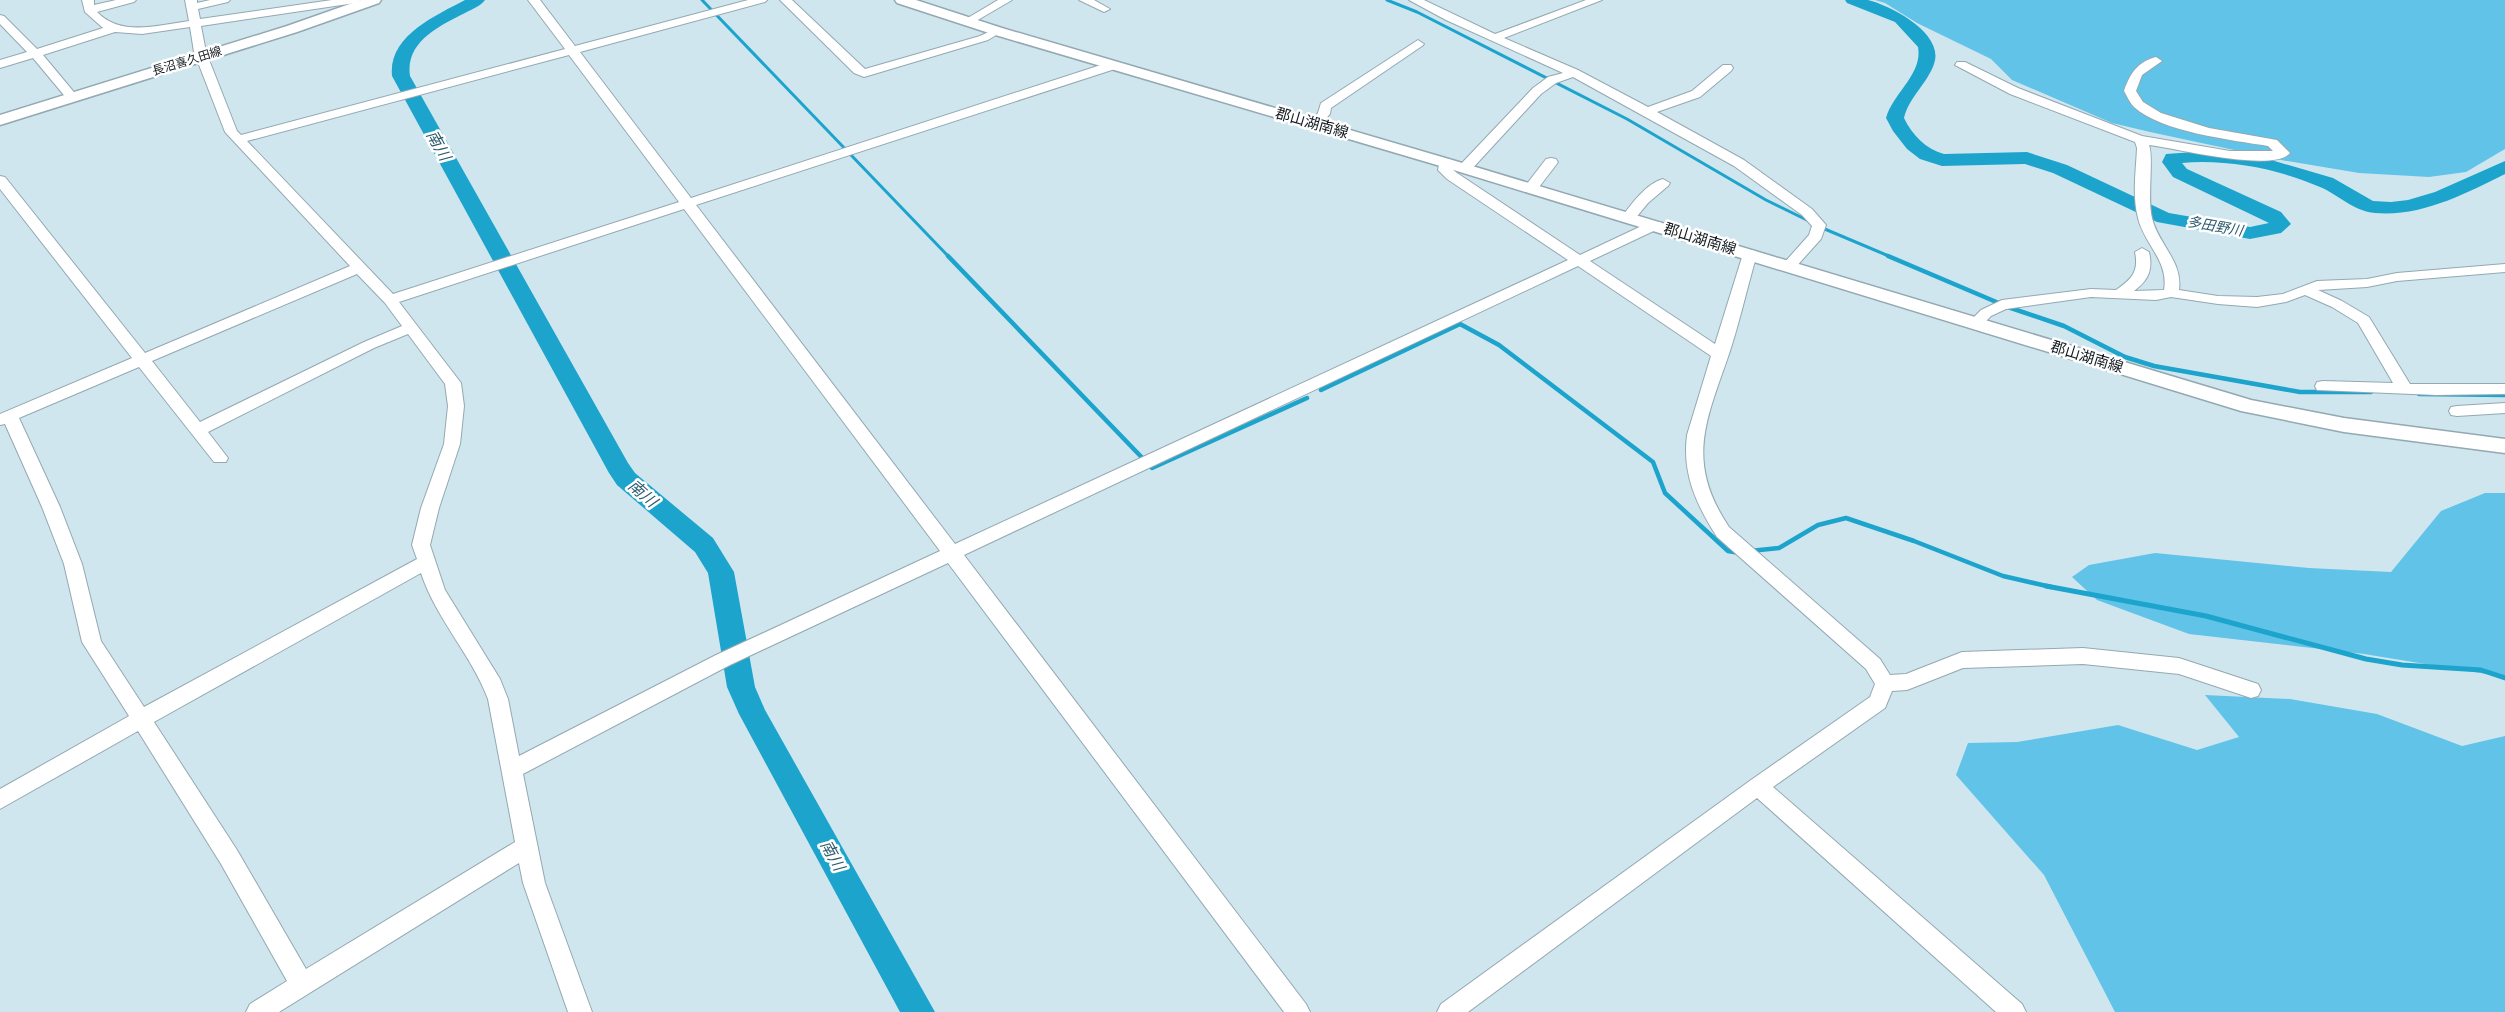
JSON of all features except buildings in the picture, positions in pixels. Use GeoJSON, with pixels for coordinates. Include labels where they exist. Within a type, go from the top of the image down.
{"type":"FeatureCollection","features":[{"type":"Feature","properties":{"kind":"main road","name":"長沼喜久田線"},"geometry":{"type":"LineString","coordinates":[[0,120],[203,56],[371,0]]}},
{"type":"Feature","properties":{"kind":"main road","name":"郡山湖南線"},"geometry":{"type":"LineString","coordinates":[[902,0],[967,22],[1114,66],[1655,225],[2192,390],[2290,417],[2505,446]]}},
{"type":"Feature","properties":{"kind":"street"},"geometry":{"type":"LineString","coordinates":[[112,29],[103,24],[89,5],[130,0]]}},
{"type":"Feature","properties":{"kind":"street"},"geometry":{"type":"LineString","coordinates":[[224,0],[192,3],[200,52],[228,126],[237,140],[361,267],[390,300],[447,372],[453,383],[456,400],[452,444],[430,508],[420,545],[430,576],[449,615],[490,679],[498,699],[534,883],[580,1012]]}},
{"type":"Feature","properties":{"kind":"street"},"geometry":{"type":"LineString","coordinates":[[0,64],[112,29],[142,31],[355,0]]}},
{"type":"Feature","properties":{"kind":"street"},"geometry":{"type":"LineString","coordinates":[[534,0],[953,552],[1298,1012]]}},
{"type":"Feature","properties":{"kind":"street"},"geometry":{"type":"LineString","coordinates":[[237,140],[761,0]]}},
{"type":"Feature","properties":{"kind":"street"},"geometry":{"type":"LineString","coordinates":[[786,0],[858,70],[864,73],[984,38],[997,31]]}},
{"type":"Feature","properties":{"kind":"street"},"geometry":{"type":"LineString","coordinates":[[967,22],[1006,0]]}},
{"type":"Feature","properties":{"kind":"street"},"geometry":{"type":"LineString","coordinates":[[1085,0],[1104,9]]}},
{"type":"Feature","properties":{"kind":"street"},"geometry":{"type":"LineString","coordinates":[[1415,0],[1450,18],[1574,73],[1739,163],[1806,212],[1819,225],[1816,236],[1789,266]]}},
{"type":"Feature","properties":{"kind":"street"},"geometry":{"type":"LineString","coordinates":[[1496,37],[1596,0]]}},
{"type":"Feature","properties":{"kind":"street"},"geometry":{"type":"LineString","coordinates":[[0,18],[35,53],[72,97]]}},
{"type":"Feature","properties":{"kind":"street"},"geometry":{"type":"LineString","coordinates":[[1314,124],[1324,114],[1325,106],[1418,44]]}},
{"type":"Feature","properties":{"kind":"street"},"geometry":{"type":"LineString","coordinates":[[1961,65],[2014,91],[2140,140],[2172,143],[2232,155],[2274,155],[2283,153],[2272,142],[2168,121],[2145,110],[2133,98],[2131,91],[2138,72],[2156,61]]}},
{"type":"Feature","properties":{"kind":"street"},"geometry":{"type":"LineString","coordinates":[[390,300],[1114,66]]}},
{"type":"Feature","properties":{"kind":"street"},"geometry":{"type":"LineString","coordinates":[[1647,112],[1696,94],[1727,68]]}},
{"type":"Feature","properties":{"kind":"street"},"geometry":{"type":"LineString","coordinates":[[1465,168],[1511,118],[1522,110],[1537,91],[1552,80],[1574,73]]}},
{"type":"Feature","properties":{"kind":"street"},"geometry":{"type":"LineString","coordinates":[[2140,140],[2144,148],[2140,198],[2149,233],[2172,267],[2173,286],[2171,293]]}},
{"type":"Feature","properties":{"kind":"street"},"geometry":{"type":"LineString","coordinates":[[1445,162],[1445,170],[1452,176],[1721,355]]}},
{"type":"Feature","properties":{"kind":"street"},"geometry":{"type":"LineString","coordinates":[[1532,188],[1551,162]]}},
{"type":"Feature","properties":{"kind":"street"},"geometry":{"type":"LineString","coordinates":[[0,180],[220,458]]}},
{"type":"Feature","properties":{"kind":"street"},"geometry":{"type":"LineString","coordinates":[[1628,217],[1643,200],[1663,183]]}},
{"type":"Feature","properties":{"kind":"street"},"geometry":{"type":"LineString","coordinates":[[512,770],[723,660],[1655,225]]}},
{"type":"Feature","properties":{"kind":"street"},"geometry":{"type":"LineString","coordinates":[[2120,294],[2139,282],[2144,263],[2142,252]]}},
{"type":"Feature","properties":{"kind":"street"},"geometry":{"type":"LineString","coordinates":[[1750,254],[1721,355],[1695,435],[1693,466],[1700,492],[1723,532],[1873,664],[1885,683]]}},
{"type":"Feature","properties":{"kind":"street"},"geometry":{"type":"LineString","coordinates":[[302,984],[229,857],[92,642],[73,564],[51,507],[5,418],[361,267]]}},
{"type":"Feature","properties":{"kind":"street"},"geometry":{"type":"LineString","coordinates":[[1976,323],[1986,313],[2002,305],[2091,293],[2156,296],[2171,293],[2218,300],[2257,302],[2286,298],[2317,285],[2366,283],[2397,277],[2505,268]]}},
{"type":"Feature","properties":{"kind":"street"},"geometry":{"type":"LineString","coordinates":[[2305,290],[2337,304],[2364,320],[2404,388]]}},
{"type":"Feature","properties":{"kind":"street"},"geometry":{"type":"LineString","coordinates":[[198,430],[369,345],[412,327]]}},
{"type":"Feature","properties":{"kind":"street"},"geometry":{"type":"LineString","coordinates":[[2323,386],[2505,389]]}},
{"type":"Feature","properties":{"kind":"street"},"geometry":{"type":"LineString","coordinates":[[2457,411],[2505,408]]}},
{"type":"Feature","properties":{"kind":"street"},"geometry":{"type":"LineString","coordinates":[[0,800],[141,719],[426,562]]}},
{"type":"Feature","properties":{"kind":"street"},"geometry":{"type":"LineString","coordinates":[[1885,683],[1907,682],[1962,660],[2083,656],[2179,666],[2251,690]]}},
{"type":"Feature","properties":{"kind":"street"},"geometry":{"type":"LineString","coordinates":[[1450,1012],[1758,786],[1878,702],[1885,683]]}},
{"type":"Feature","properties":{"kind":"street"},"geometry":{"type":"LineString","coordinates":[[1758,786],[2014,1012]]}},
{"type":"Feature","properties":{"kind":"street"},"geometry":{"type":"LineString","coordinates":[[258,1012],[526,847]]}},
{"type":"Feature","properties":{"kind":"shaded area"},"geometry":{"type":"Polygon","coordinates":[[[1875,0],[2505,0],[2505,149],[2466,172],[2429,177],[2359,173],[2281,160],[2150,132],[2112,123],[2012,80],[1991,59],[1917,23],[1885,3],[1875,0]]]}},
{"type":"Feature","properties":{"kind":"shaded area"},"geometry":{"type":"Polygon","coordinates":[[[2485,493],[2505,493],[2505,677],[2364,654],[2189,634],[2097,600],[2072,577],[2089,565],[2155,553],[2309,568],[2391,572],[2441,511],[2485,493]]]}},
{"type":"Feature","properties":{"kind":"shaded area"},"geometry":{"type":"Polygon","coordinates":[[[2205,695],[2290,699],[2377,714],[2462,746],[2505,736],[2505,1012],[2115,1012],[2044,875],[1956,775],[1968,743],[2017,742],[2118,725],[2197,750],[2239,737],[2205,695]]]}},
{"type":"Feature","properties":{"kind":"waterway","name":"南川"},"geometry":{"type":"LineString","coordinates":[[477,0],[439,21],[413,40],[404,51],[400,63],[401,76],[618,467],[626,479],[704,545],[721,572],[741,687],[753,714],[918,1012]]}},
{"type":"Feature","properties":{"kind":"waterway"},"geometry":{"type":"LineString","coordinates":[[702,0],[949,257]]}},
{"type":"Feature","properties":{"kind":"waterway"},"geometry":{"type":"LineString","coordinates":[[1387,0],[1417,12],[1627,119],[1766,200],[1813,223]]}},
{"type":"Feature","properties":{"kind":"waterway","name":"多田野川"},"geometry":{"type":"LineString","coordinates":[[1853,0],[1901,19],[1926,46],[1928,55],[1926,64],[1902,100],[1895,118],[1899,127],[1914,145],[1927,155],[1942,160],[2027,158],[2060,169],[2164,218],[2250,233],[2274,229],[2281,224],[2274,216],[2180,173],[2171,162],[2173,158],[2209,157],[2271,166],[2326,182],[2355,200],[2373,207],[2408,206],[2425,202],[2505,167]]}},
{"type":"Feature","properties":{"kind":"waterway"},"geometry":{"type":"LineString","coordinates":[[1820,227],[1891,257]]}},
{"type":"Feature","properties":{"kind":"waterway"},"geometry":{"type":"LineString","coordinates":[[948,256],[1152,468],[1307,398]]}},
{"type":"Feature","properties":{"kind":"waterway"},"geometry":{"type":"LineString","coordinates":[[1888,256],[2001,304]]}},
{"type":"Feature","properties":{"kind":"waterway"},"geometry":{"type":"LineString","coordinates":[[2008,307],[2064,326],[2125,357],[2154,366],[2300,392],[2371,392]]}},
{"type":"Feature","properties":{"kind":"waterway"},"geometry":{"type":"LineString","coordinates":[[1321,390],[1460,324],[1499,345],[1653,462],[1665,493],[1728,551],[1740,553]]}},
{"type":"Feature","properties":{"kind":"waterway"},"geometry":{"type":"LineString","coordinates":[[2419,394],[2505,395]]}},
{"type":"Feature","properties":{"kind":"waterway"},"geometry":{"type":"LineString","coordinates":[[1750,551],[1779,548],[1818,525],[1846,518],[1914,541],[2003,576],[2050,587]]}},
{"type":"Feature","properties":{"kind":"waterway"},"geometry":{"type":"LineString","coordinates":[[2050,587],[2206,616],[2366,659],[2402,665],[2481,670],[2505,678]]}}]}
